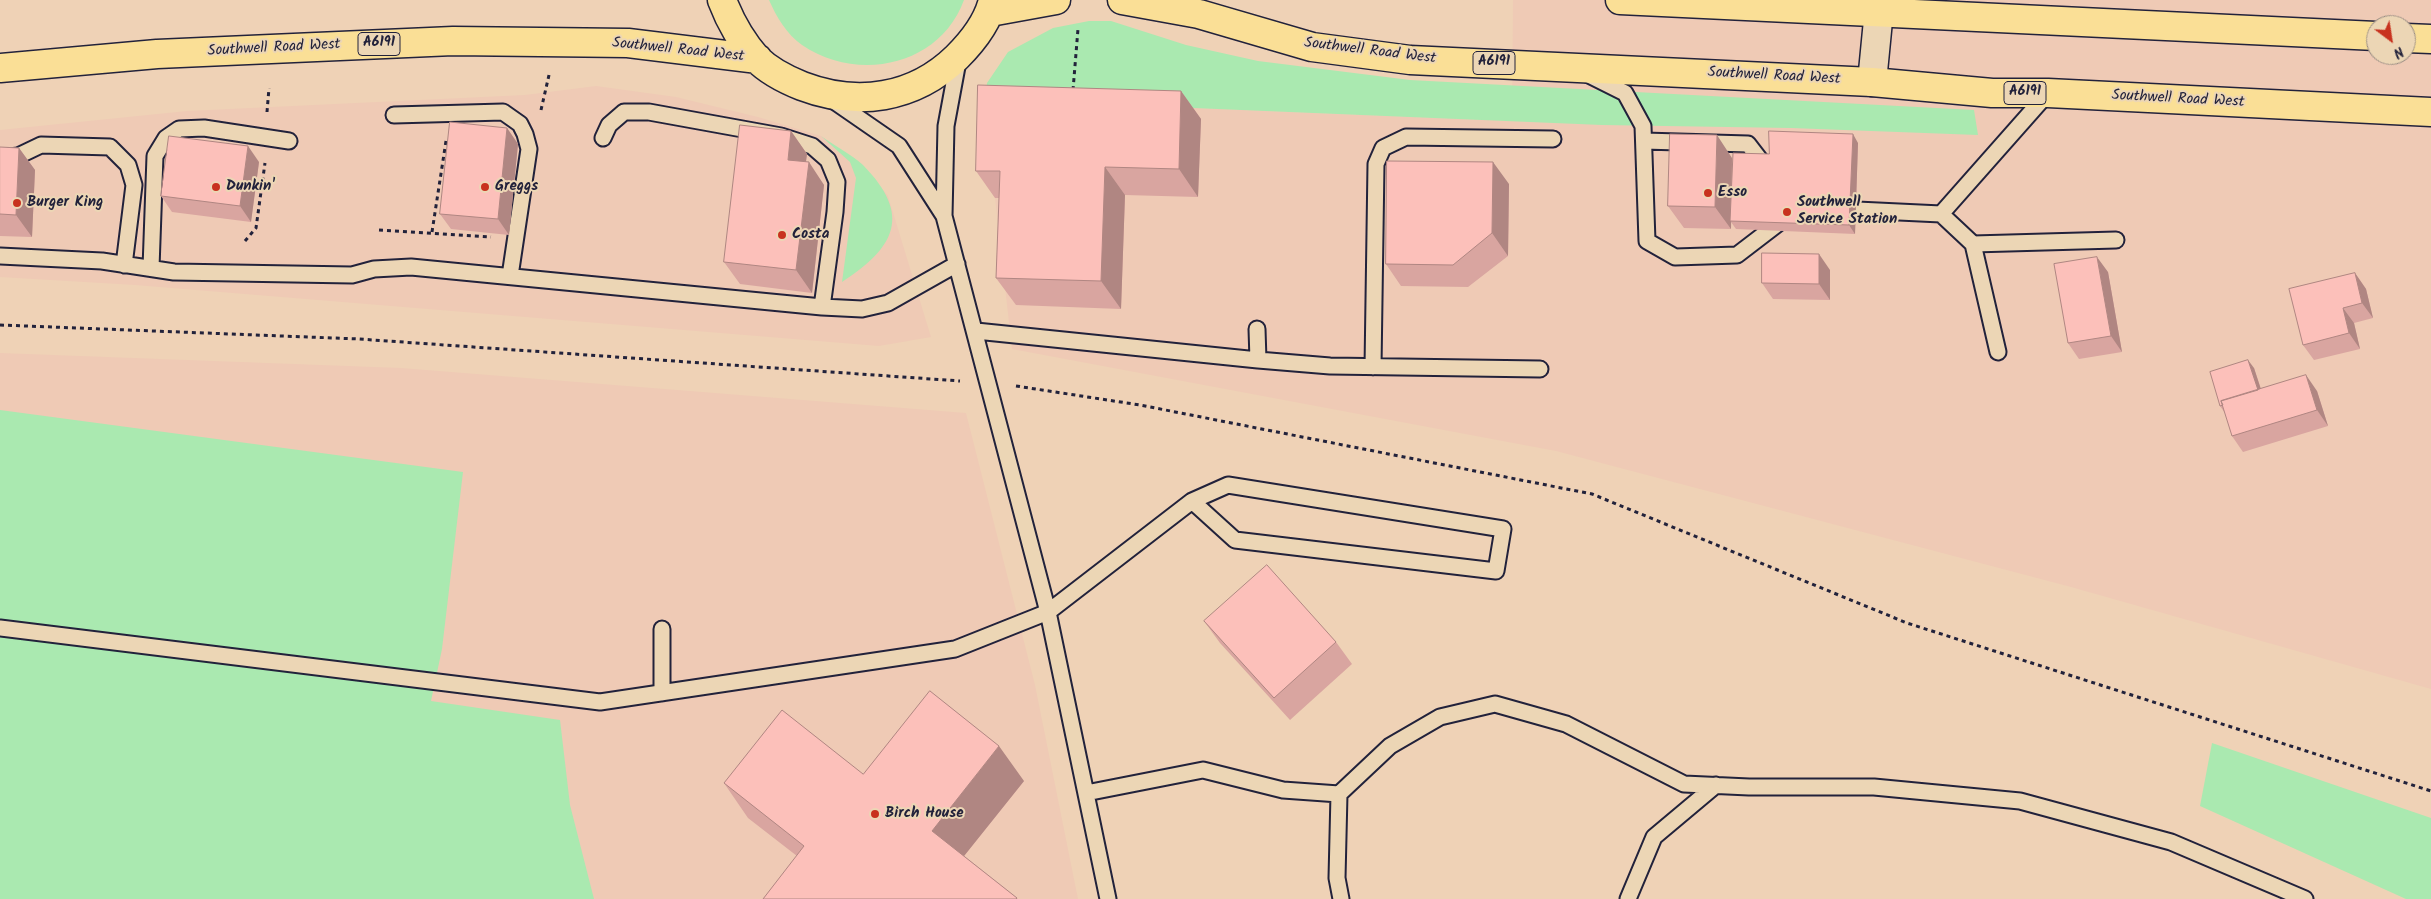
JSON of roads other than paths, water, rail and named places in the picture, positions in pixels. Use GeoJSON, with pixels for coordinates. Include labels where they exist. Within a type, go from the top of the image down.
{"type":"FeatureCollection","features":[{"type":"Feature","properties":{"kind":"main road"},"geometry":{"type":"LineString","coordinates":[[722,0],[732,25],[758,59],[787,80],[826,95],[868,99],[910,89],[943,71],[971,44],[992,6],[1056,0]]}},
{"type":"Feature","properties":{"kind":"main road","name":"Southwell Road West"},"geometry":{"type":"LineString","coordinates":[[1122,0],[1199,14],[1312,47],[1410,60],[1872,82],[1992,93],[2431,112]]}},
{"type":"Feature","properties":{"kind":"main road"},"geometry":{"type":"LineString","coordinates":[[1620,0],[1880,6],[2366,35]]}},
{"type":"Feature","properties":{"kind":"main road"},"geometry":{"type":"LineString","coordinates":[[2416,38],[2431,39]]}},
{"type":"Feature","properties":{"kind":"main road","name":"Southwell Road West"},"geometry":{"type":"LineString","coordinates":[[0,68],[157,54],[453,41],[628,43],[758,59]]}},
{"type":"Feature","properties":{"kind":"street"},"geometry":{"type":"LineString","coordinates":[[1872,82],[1880,6]]}},
{"type":"Feature","properties":{"kind":"lane"},"geometry":{"type":"LineString","coordinates":[[960,55],[946,126],[944,216],[976,331],[987,382],[1048,612],[1108,899]]}},
{"type":"Feature","properties":{"kind":"lane"},"geometry":{"type":"LineString","coordinates":[[1574,67],[1625,93],[1643,126],[1647,241],[1675,258],[1737,255],[1799,208]]}},
{"type":"Feature","properties":{"kind":"lane"},"geometry":{"type":"LineString","coordinates":[[1941,214],[2048,94]]}},
{"type":"Feature","properties":{"kind":"lane"},"geometry":{"type":"LineString","coordinates":[[826,95],[899,146],[944,216]]}},
{"type":"Feature","properties":{"kind":"lane"},"geometry":{"type":"LineString","coordinates":[[394,115],[503,112],[520,124],[526,134],[529,149],[510,276]]}},
{"type":"Feature","properties":{"kind":"lane"},"geometry":{"type":"LineString","coordinates":[[603,138],[609,125],[624,112],[650,112],[781,136],[812,146],[828,160],[837,182],[835,212],[822,307]]}},
{"type":"Feature","properties":{"kind":"lane"},"geometry":{"type":"LineString","coordinates":[[151,268],[155,156],[166,138],[179,129],[204,128],[289,141]]}},
{"type":"Feature","properties":{"kind":"lane"},"geometry":{"type":"LineString","coordinates":[[1373,367],[1376,164],[1383,148],[1406,137],[1552,139]]}},
{"type":"Feature","properties":{"kind":"lane"},"geometry":{"type":"LineString","coordinates":[[1644,141],[1748,144],[1776,180]]}},
{"type":"Feature","properties":{"kind":"lane"},"geometry":{"type":"LineString","coordinates":[[0,158],[18,156],[41,145],[110,147],[128,165],[134,185],[124,265]]}},
{"type":"Feature","properties":{"kind":"lane"},"geometry":{"type":"LineString","coordinates":[[1818,209],[1941,214],[1973,244],[1998,352]]}},
{"type":"Feature","properties":{"kind":"lane"},"geometry":{"type":"LineString","coordinates":[[1973,244],[2116,240]]}},
{"type":"Feature","properties":{"kind":"lane"},"geometry":{"type":"LineString","coordinates":[[0,256],[102,261],[184,272],[352,275],[374,269],[411,267],[822,307],[862,309],[888,303],[957,264]]}},
{"type":"Feature","properties":{"kind":"lane"},"geometry":{"type":"LineString","coordinates":[[1257,328],[1258,360]]}},
{"type":"Feature","properties":{"kind":"lane"},"geometry":{"type":"LineString","coordinates":[[976,331],[1330,366],[1540,369]]}},
{"type":"Feature","properties":{"kind":"lane"},"geometry":{"type":"LineString","coordinates":[[0,628],[600,702],[955,649],[1048,612],[1192,501],[1228,485],[1503,529],[1496,571],[1235,540],[1192,501]]}},
{"type":"Feature","properties":{"kind":"lane"},"geometry":{"type":"LineString","coordinates":[[662,629],[662,693]]}},
{"type":"Feature","properties":{"kind":"lane"},"geometry":{"type":"LineString","coordinates":[[1341,899],[1337,878],[1340,794],[1390,746],[1440,717],[1495,704],[1566,724],[1684,784],[1874,787],[2020,801],[2171,842],[2305,899]]}},
{"type":"Feature","properties":{"kind":"lane"},"geometry":{"type":"LineString","coordinates":[[1086,793],[1203,770],[1283,790],[1340,794]]}},
{"type":"Feature","properties":{"kind":"lane"},"geometry":{"type":"LineString","coordinates":[[1628,899],[1654,837],[1716,785]]}},
{"type":"Feature","properties":{"kind":"place","name":"Dunkin'"},"geometry":{"type":"Point","coordinates":[216,187]}},
{"type":"Feature","properties":{"kind":"place","name":"Greggs"},"geometry":{"type":"Point","coordinates":[485,187]}},
{"type":"Feature","properties":{"kind":"place","name":"Esso"},"geometry":{"type":"Point","coordinates":[1708,193]}},
{"type":"Feature","properties":{"kind":"place","name":"Burger King"},"geometry":{"type":"Point","coordinates":[17,203]}},
{"type":"Feature","properties":{"kind":"place","name":"Southwell Service Station"},"geometry":{"type":"Point","coordinates":[1787,212]}},
{"type":"Feature","properties":{"kind":"place","name":"Costa"},"geometry":{"type":"Point","coordinates":[782,235]}},
{"type":"Feature","properties":{"kind":"place","name":"Birch House"},"geometry":{"type":"Point","coordinates":[875,814]}}]}
